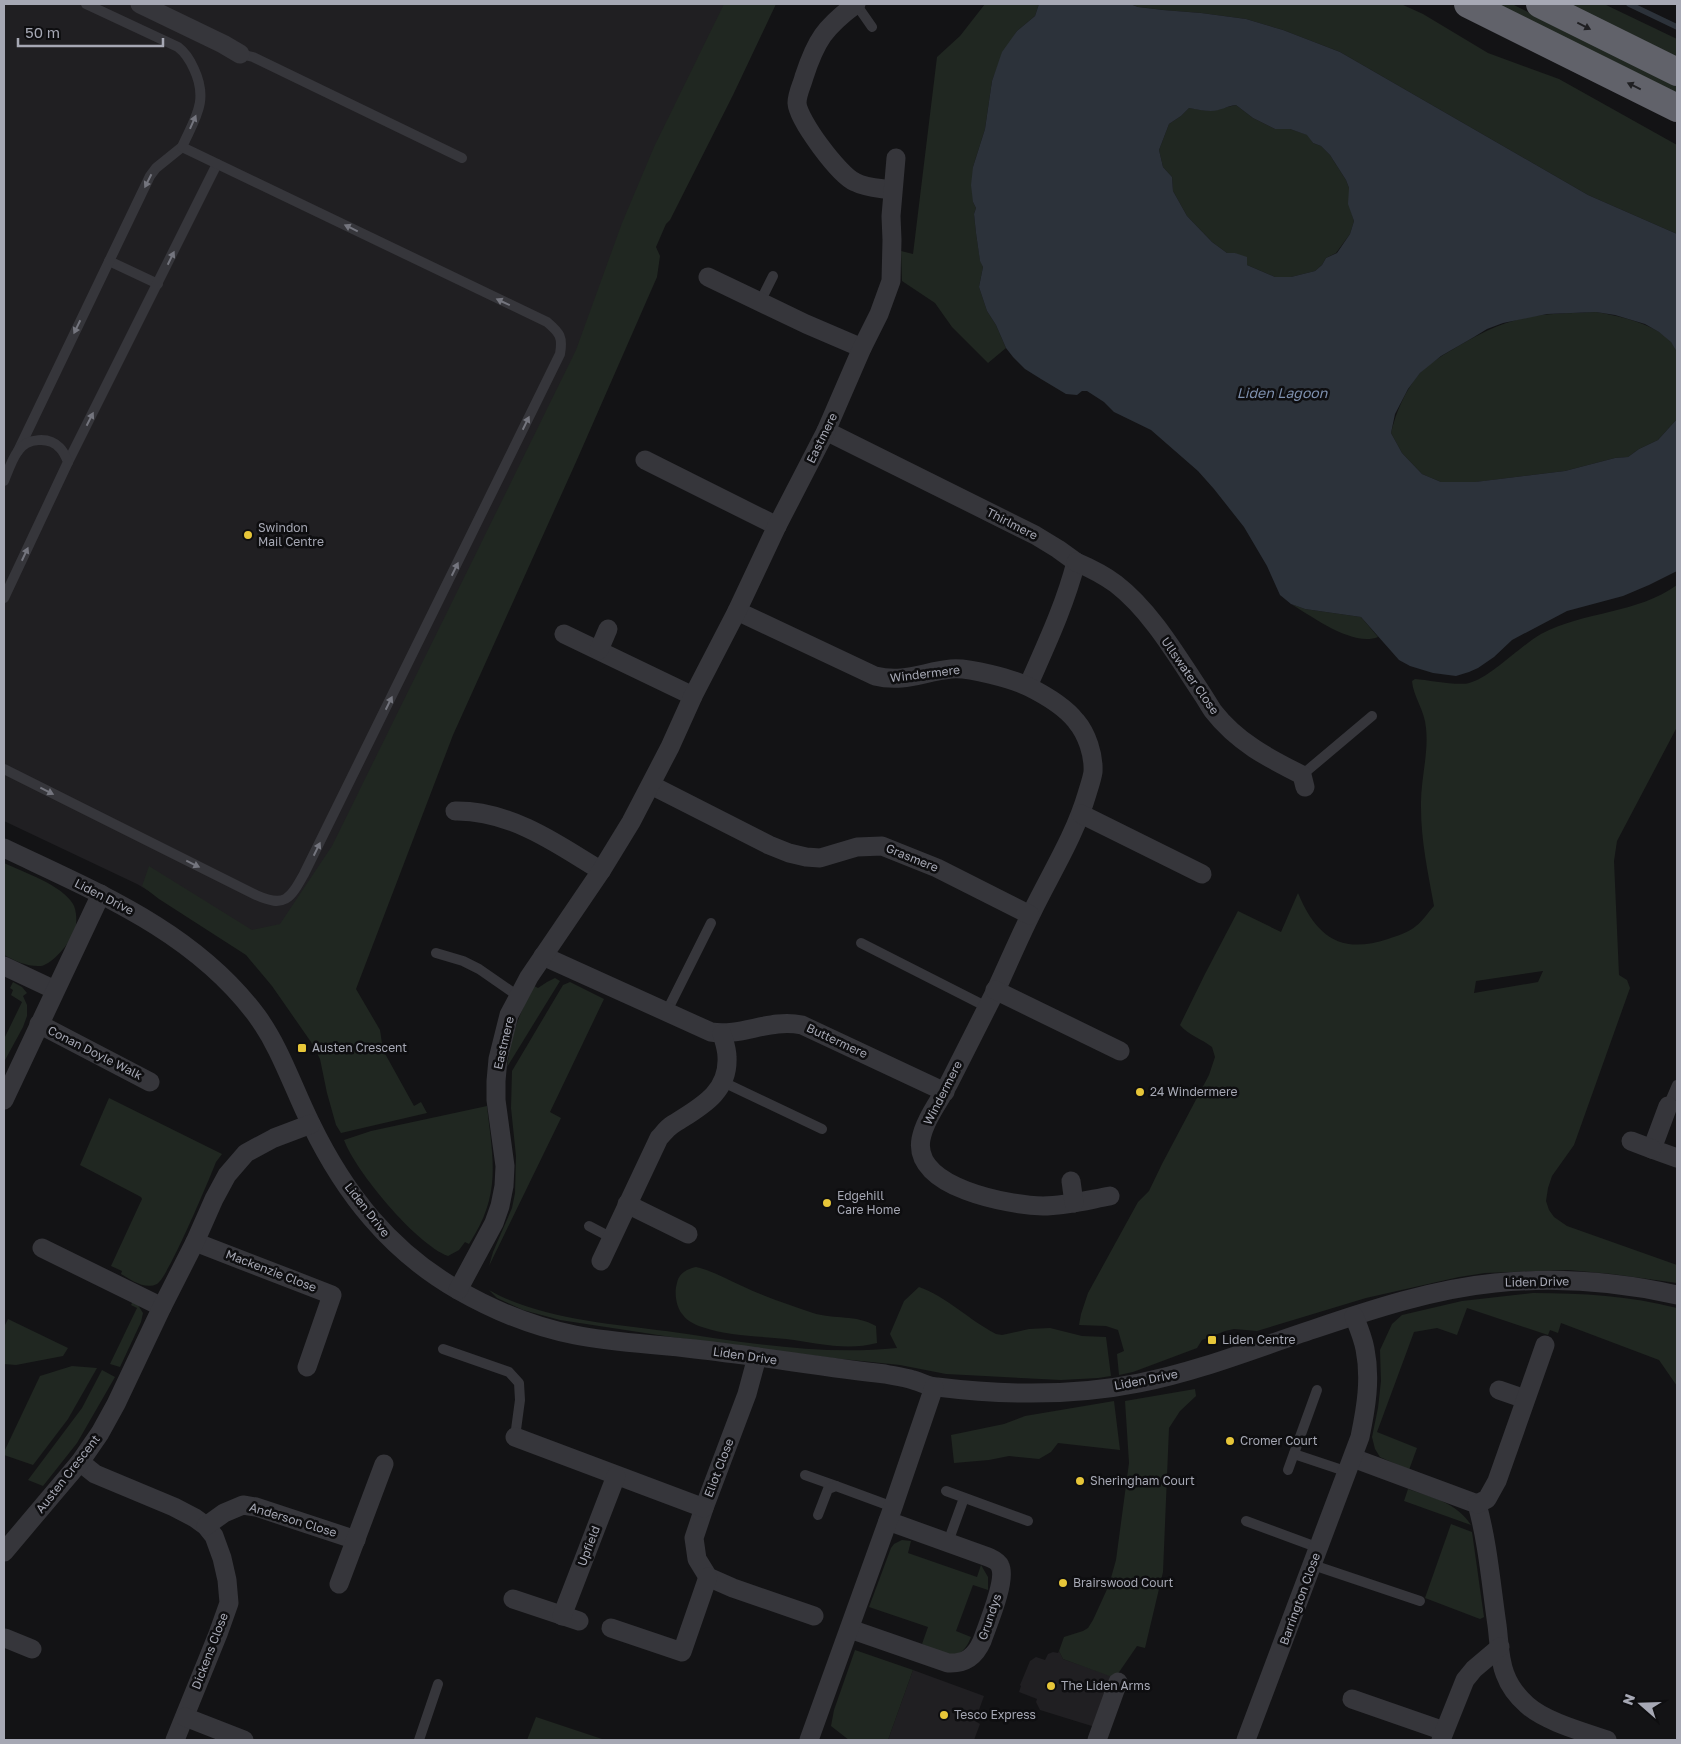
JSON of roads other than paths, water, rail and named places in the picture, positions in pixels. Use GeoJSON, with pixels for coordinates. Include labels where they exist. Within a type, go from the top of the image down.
{"type":"FeatureCollection","features":[{"type":"Feature","properties":{"kind":"highway"},"geometry":{"type":"LineString","coordinates":[[1468,4],[1677,108]]}},
{"type":"Feature","properties":{"kind":"highway"},"geometry":{"type":"LineString","coordinates":[[1540,4],[1677,72]]}},
{"type":"Feature","properties":{"kind":"street"},"geometry":{"type":"LineString","coordinates":[[140,4],[224,44],[240,54]]}},
{"type":"Feature","properties":{"kind":"street"},"geometry":{"type":"LineString","coordinates":[[851,6],[828,27],[821,37],[811,56],[797,102],[800,115],[824,151],[845,176],[860,184],[892,190]]}},
{"type":"Feature","properties":{"kind":"street","name":"Eastmere"},"geometry":{"type":"LineString","coordinates":[[458,1290],[494,1223],[504,1186],[505,1166],[496,1100],[498,1058],[509,1015],[518,996],[543,956],[602,871],[632,822],[777,526],[826,431],[879,314],[891,282],[892,190],[896,158]]}},
{"type":"Feature","properties":{"kind":"street"},"geometry":{"type":"LineString","coordinates":[[708,277],[862,348]]}},
{"type":"Feature","properties":{"kind":"street","name":"Thirlmere"},"geometry":{"type":"LineString","coordinates":[[826,431],[1035,535],[1076,562]]}},
{"type":"Feature","properties":{"kind":"street"},"geometry":{"type":"LineString","coordinates":[[645,460],[777,526]]}},
{"type":"Feature","properties":{"kind":"street"},"geometry":{"type":"LineString","coordinates":[[1028,686],[1061,611],[1076,562]]}},
{"type":"Feature","properties":{"kind":"street","name":"Ullswater Close"},"geometry":{"type":"LineString","coordinates":[[1076,562],[1098,572],[1117,585],[1143,610],[1214,711],[1241,740],[1303,781]]}},
{"type":"Feature","properties":{"kind":"street","name":"Windermere"},"geometry":{"type":"LineString","coordinates":[[737,611],[875,676],[900,679],[962,668],[976,670],[1028,686],[1069,713],[1084,732],[1089,744],[1093,771],[1081,814],[1030,915],[987,1008],[932,1114],[921,1140],[921,1151],[924,1162],[933,1172],[961,1188],[993,1199],[1045,1206],[1110,1196]]}},
{"type":"Feature","properties":{"kind":"street"},"geometry":{"type":"LineString","coordinates":[[598,650],[608,629]]}},
{"type":"Feature","properties":{"kind":"street"},"geometry":{"type":"LineString","coordinates":[[564,634],[693,696]]}},
{"type":"Feature","properties":{"kind":"street","name":"Grasmere"},"geometry":{"type":"LineString","coordinates":[[650,786],[789,853],[820,858],[857,847],[882,846],[937,868],[1030,915]]}},
{"type":"Feature","properties":{"kind":"street"},"geometry":{"type":"LineString","coordinates":[[454,811],[469,810],[485,813],[520,825],[602,871]]}},
{"type":"Feature","properties":{"kind":"street"},"geometry":{"type":"LineString","coordinates":[[1081,814],[1202,874]]}},
{"type":"Feature","properties":{"kind":"street","name":"Liden Drive"},"geometry":{"type":"LineString","coordinates":[[4,848],[101,894],[151,922],[179,940],[204,960],[226,982],[256,1015],[270,1036],[332,1164],[376,1226],[402,1251],[458,1290],[519,1319],[573,1335],[886,1374],[934,1387],[1032,1392],[1087,1390],[1132,1384],[1208,1366],[1354,1316],[1416,1298],[1496,1283],[1552,1281],[1606,1284],[1656,1290],[1677,1295]]}},
{"type":"Feature","properties":{"kind":"street","name":"Conan Doyle Walk"},"geometry":{"type":"LineString","coordinates":[[4,1100],[101,894]]}},
{"type":"Feature","properties":{"kind":"street","name":"Buttermere"},"geometry":{"type":"LineString","coordinates":[[543,956],[702,1029],[722,1034],[785,1022],[802,1024],[945,1092]]}},
{"type":"Feature","properties":{"kind":"street"},"geometry":{"type":"LineString","coordinates":[[4,966],[55,990]]}},
{"type":"Feature","properties":{"kind":"street"},"geometry":{"type":"LineString","coordinates":[[995,990],[1120,1051]]}},
{"type":"Feature","properties":{"kind":"street","name":"Conan Doyle Walk"},"geometry":{"type":"LineString","coordinates":[[39,1024],[150,1082]]}},
{"type":"Feature","properties":{"kind":"street"},"geometry":{"type":"LineString","coordinates":[[601,1261],[659,1138],[670,1126],[709,1101],[723,1082],[727,1056],[722,1034]]}},
{"type":"Feature","properties":{"kind":"street"},"geometry":{"type":"LineString","coordinates":[[1652,1149],[1668,1106]]}},
{"type":"Feature","properties":{"kind":"street","name":"Austen Crescent"},"geometry":{"type":"LineString","coordinates":[[4,1552],[80,1462],[100,1433],[116,1404],[227,1175],[246,1153],[274,1138],[311,1124]]}},
{"type":"Feature","properties":{"kind":"street"},"geometry":{"type":"LineString","coordinates":[[1631,1141],[1677,1158]]}},
{"type":"Feature","properties":{"kind":"street"},"geometry":{"type":"LineString","coordinates":[[1071,1182],[1074,1203]]}},
{"type":"Feature","properties":{"kind":"street"},"geometry":{"type":"LineString","coordinates":[[627,1204],[688,1234]]}},
{"type":"Feature","properties":{"kind":"street","name":"Mackenzie Close"},"geometry":{"type":"LineString","coordinates":[[195,1242],[332,1295],[307,1367]]}},
{"type":"Feature","properties":{"kind":"street"},"geometry":{"type":"LineString","coordinates":[[42,1248],[162,1307]]}},
{"type":"Feature","properties":{"kind":"street","name":"Barrington Close"},"geometry":{"type":"LineString","coordinates":[[1246,1740],[1360,1437],[1366,1408],[1368,1378],[1365,1348],[1354,1316]]}},
{"type":"Feature","properties":{"kind":"street"},"geometry":{"type":"LineString","coordinates":[[1350,1465],[1477,1504],[1487,1498],[1497,1481],[1545,1345]]}},
{"type":"Feature","properties":{"kind":"street","name":"Eliot Close"},"geometry":{"type":"LineString","coordinates":[[708,1577],[697,1559],[694,1538],[747,1394],[756,1357]]}},
{"type":"Feature","properties":{"kind":"street"},"geometry":{"type":"LineString","coordinates":[[810,1740],[891,1514],[934,1387]]}},
{"type":"Feature","properties":{"kind":"street"},"geometry":{"type":"LineString","coordinates":[[1499,1390],[1526,1399]]}},
{"type":"Feature","properties":{"kind":"street"},"geometry":{"type":"LineString","coordinates":[[515,1437],[704,1508]]}},
{"type":"Feature","properties":{"kind":"street","name":"Dickens Close"},"geometry":{"type":"LineString","coordinates":[[80,1462],[95,1474],[174,1507],[195,1518],[206,1526],[214,1536],[222,1558],[227,1580],[228,1603],[218,1634],[175,1740]]}},
{"type":"Feature","properties":{"kind":"street"},"geometry":{"type":"LineString","coordinates":[[339,1584],[384,1464]]}},
{"type":"Feature","properties":{"kind":"street","name":"Upfield"},"geometry":{"type":"LineString","coordinates":[[512,1599],[570,1619],[616,1476]]}},
{"type":"Feature","properties":{"kind":"street"},"geometry":{"type":"LineString","coordinates":[[1477,1504],[1483,1525],[1491,1575],[1504,1673],[1514,1691],[1528,1706],[1584,1736],[1607,1740]]}},
{"type":"Feature","properties":{"kind":"street","name":"Anderson Close"},"geometry":{"type":"LineString","coordinates":[[206,1526],[224,1513],[243,1505],[256,1507],[356,1540]]}},
{"type":"Feature","properties":{"kind":"street","name":"Grundys"},"geometry":{"type":"LineString","coordinates":[[850,1629],[948,1663],[963,1662],[973,1655],[982,1641],[999,1590],[1002,1575],[1000,1566],[995,1560],[948,1542],[891,1514]]}},
{"type":"Feature","properties":{"kind":"street"},"geometry":{"type":"LineString","coordinates":[[611,1628],[682,1652],[708,1577],[733,1588],[814,1616]]}},
{"type":"Feature","properties":{"kind":"street"},"geometry":{"type":"LineString","coordinates":[[4,1639],[32,1649]]}},
{"type":"Feature","properties":{"kind":"street"},"geometry":{"type":"LineString","coordinates":[[1352,1699],[1442,1736],[1465,1680],[1474,1669],[1500,1647]]}},
{"type":"Feature","properties":{"kind":"street"},"geometry":{"type":"LineString","coordinates":[[1097,1740],[1118,1682]]}},
{"type":"Feature","properties":{"kind":"street"},"geometry":{"type":"LineString","coordinates":[[185,1717],[244,1740]]}},
{"type":"Feature","properties":{"kind":"lane"},"geometry":{"type":"LineString","coordinates":[[4,481],[152,171],[182,147],[200,107],[202,96],[190,61],[178,47],[86,4]]}},
{"type":"Feature","properties":{"kind":"lane"},"geometry":{"type":"LineString","coordinates":[[851,6],[872,27]]}},
{"type":"Feature","properties":{"kind":"lane"},"geometry":{"type":"LineString","coordinates":[[240,54],[254,57],[462,158]]}},
{"type":"Feature","properties":{"kind":"lane"},"geometry":{"type":"LineString","coordinates":[[4,769],[256,895],[278,902],[287,899],[294,892],[304,874],[560,354],[562,342],[558,332],[547,322],[182,147]]}},
{"type":"Feature","properties":{"kind":"lane"},"geometry":{"type":"LineString","coordinates":[[4,598],[68,462],[217,164]]}},
{"type":"Feature","properties":{"kind":"lane"},"geometry":{"type":"LineString","coordinates":[[109,261],[158,284]]}},
{"type":"Feature","properties":{"kind":"lane"},"geometry":{"type":"LineString","coordinates":[[760,302],[773,276]]}},
{"type":"Feature","properties":{"kind":"lane"},"geometry":{"type":"LineString","coordinates":[[18,451],[31,441],[47,441],[62,449],[68,462]]}},
{"type":"Feature","properties":{"kind":"lane"},"geometry":{"type":"LineString","coordinates":[[1303,781],[1372,716]]}},
{"type":"Feature","properties":{"kind":"lane"},"geometry":{"type":"LineString","coordinates":[[666,1013],[711,923]]}},
{"type":"Feature","properties":{"kind":"lane"},"geometry":{"type":"LineString","coordinates":[[861,943],[987,1008]]}},
{"type":"Feature","properties":{"kind":"lane"},"geometry":{"type":"LineString","coordinates":[[436,953],[463,961],[479,969],[518,996]]}},
{"type":"Feature","properties":{"kind":"lane"},"geometry":{"type":"LineString","coordinates":[[723,1082],[822,1129]]}},
{"type":"Feature","properties":{"kind":"lane"},"geometry":{"type":"LineString","coordinates":[[1668,1106],[1677,1085]]}},
{"type":"Feature","properties":{"kind":"lane"},"geometry":{"type":"LineString","coordinates":[[589,1226],[612,1238]]}},
{"type":"Feature","properties":{"kind":"lane"},"geometry":{"type":"LineString","coordinates":[[443,1350],[509,1372],[519,1383],[520,1400],[515,1437]]}},
{"type":"Feature","properties":{"kind":"lane"},"geometry":{"type":"LineString","coordinates":[[1288,1470],[1317,1390]]}},
{"type":"Feature","properties":{"kind":"lane"},"geometry":{"type":"LineString","coordinates":[[1294,1454],[1350,1465]]}},
{"type":"Feature","properties":{"kind":"lane"},"geometry":{"type":"LineString","coordinates":[[805,1475],[836,1486],[891,1514]]}},
{"type":"Feature","properties":{"kind":"lane"},"geometry":{"type":"LineString","coordinates":[[818,1515],[828,1489],[836,1486]]}},
{"type":"Feature","properties":{"kind":"lane"},"geometry":{"type":"LineString","coordinates":[[946,1492],[1028,1521]]}},
{"type":"Feature","properties":{"kind":"lane"},"geometry":{"type":"LineString","coordinates":[[948,1542],[964,1498]]}},
{"type":"Feature","properties":{"kind":"lane"},"geometry":{"type":"LineString","coordinates":[[1246,1521],[1316,1556],[1420,1601]]}},
{"type":"Feature","properties":{"kind":"lane"},"geometry":{"type":"LineString","coordinates":[[419,1740],[438,1684]]}},
{"type":"Feature","properties":{"kind":"water","name":"Liden Lagoon"},"geometry":{"type":"Polygon","coordinates":[[[1039,4],[1130,4],[1138,7],[1246,19],[1283,30],[1340,52],[1588,195],[1677,234],[1677,352],[1671,342],[1659,332],[1645,324],[1615,315],[1596,312],[1547,314],[1503,323],[1487,329],[1441,356],[1420,373],[1408,389],[1395,414],[1391,433],[1402,453],[1422,474],[1441,482],[1475,482],[1565,471],[1615,458],[1628,457],[1639,449],[1658,440],[1677,419],[1677,571],[1623,596],[1567,611],[1512,640],[1494,657],[1478,668],[1456,676],[1433,673],[1410,666],[1399,660],[1361,617],[1305,609],[1291,604],[1280,595],[1267,566],[1244,527],[1198,471],[1151,430],[1114,412],[1104,402],[1087,391],[1082,391],[1077,395],[1066,394],[1025,369],[1006,348],[996,325],[987,311],[979,287],[983,267],[980,261],[974,214],[976,208],[973,202],[971,185],[973,167],[985,129],[992,81],[1002,52],[1017,31],[1035,16],[1039,4]],[[1236,105],[1211,111],[1189,108],[1169,124],[1159,150],[1163,167],[1172,177],[1173,191],[1187,216],[1212,242],[1227,253],[1235,253],[1247,257],[1247,265],[1275,277],[1291,277],[1315,271],[1326,258],[1337,253],[1350,234],[1354,221],[1348,204],[1349,188],[1346,180],[1330,155],[1321,146],[1313,143],[1307,135],[1290,129],[1275,129],[1253,118],[1236,105]]]}},
{"type":"Feature","properties":{"kind":"waterway"},"geometry":{"type":"LineString","coordinates":[[1629,4],[1677,27]]}},
{"type":"Feature","properties":{"kind":"place","name":"Swindon Mail Centre"},"geometry":{"type":"Point","coordinates":[248,535]}},
{"type":"Feature","properties":{"kind":"place","name":"Austen Crescent"},"geometry":{"type":"Point","coordinates":[302,1048]}},
{"type":"Feature","properties":{"kind":"place","name":"24 Windermere"},"geometry":{"type":"Point","coordinates":[1140,1092]}},
{"type":"Feature","properties":{"kind":"place","name":"Edgehill Care Home"},"geometry":{"type":"Point","coordinates":[827,1203]}},
{"type":"Feature","properties":{"kind":"place","name":"Liden Centre"},"geometry":{"type":"Point","coordinates":[1212,1340]}},
{"type":"Feature","properties":{"kind":"place","name":"Cromer Court"},"geometry":{"type":"Point","coordinates":[1230,1441]}},
{"type":"Feature","properties":{"kind":"place","name":"Sheringham Court"},"geometry":{"type":"Point","coordinates":[1080,1481]}},
{"type":"Feature","properties":{"kind":"place","name":"Brairswood Court"},"geometry":{"type":"Point","coordinates":[1063,1583]}},
{"type":"Feature","properties":{"kind":"place","name":"The Liden Arms"},"geometry":{"type":"Point","coordinates":[1051,1686]}},
{"type":"Feature","properties":{"kind":"place","name":"Tesco Express"},"geometry":{"type":"Point","coordinates":[944,1715]}}]}
